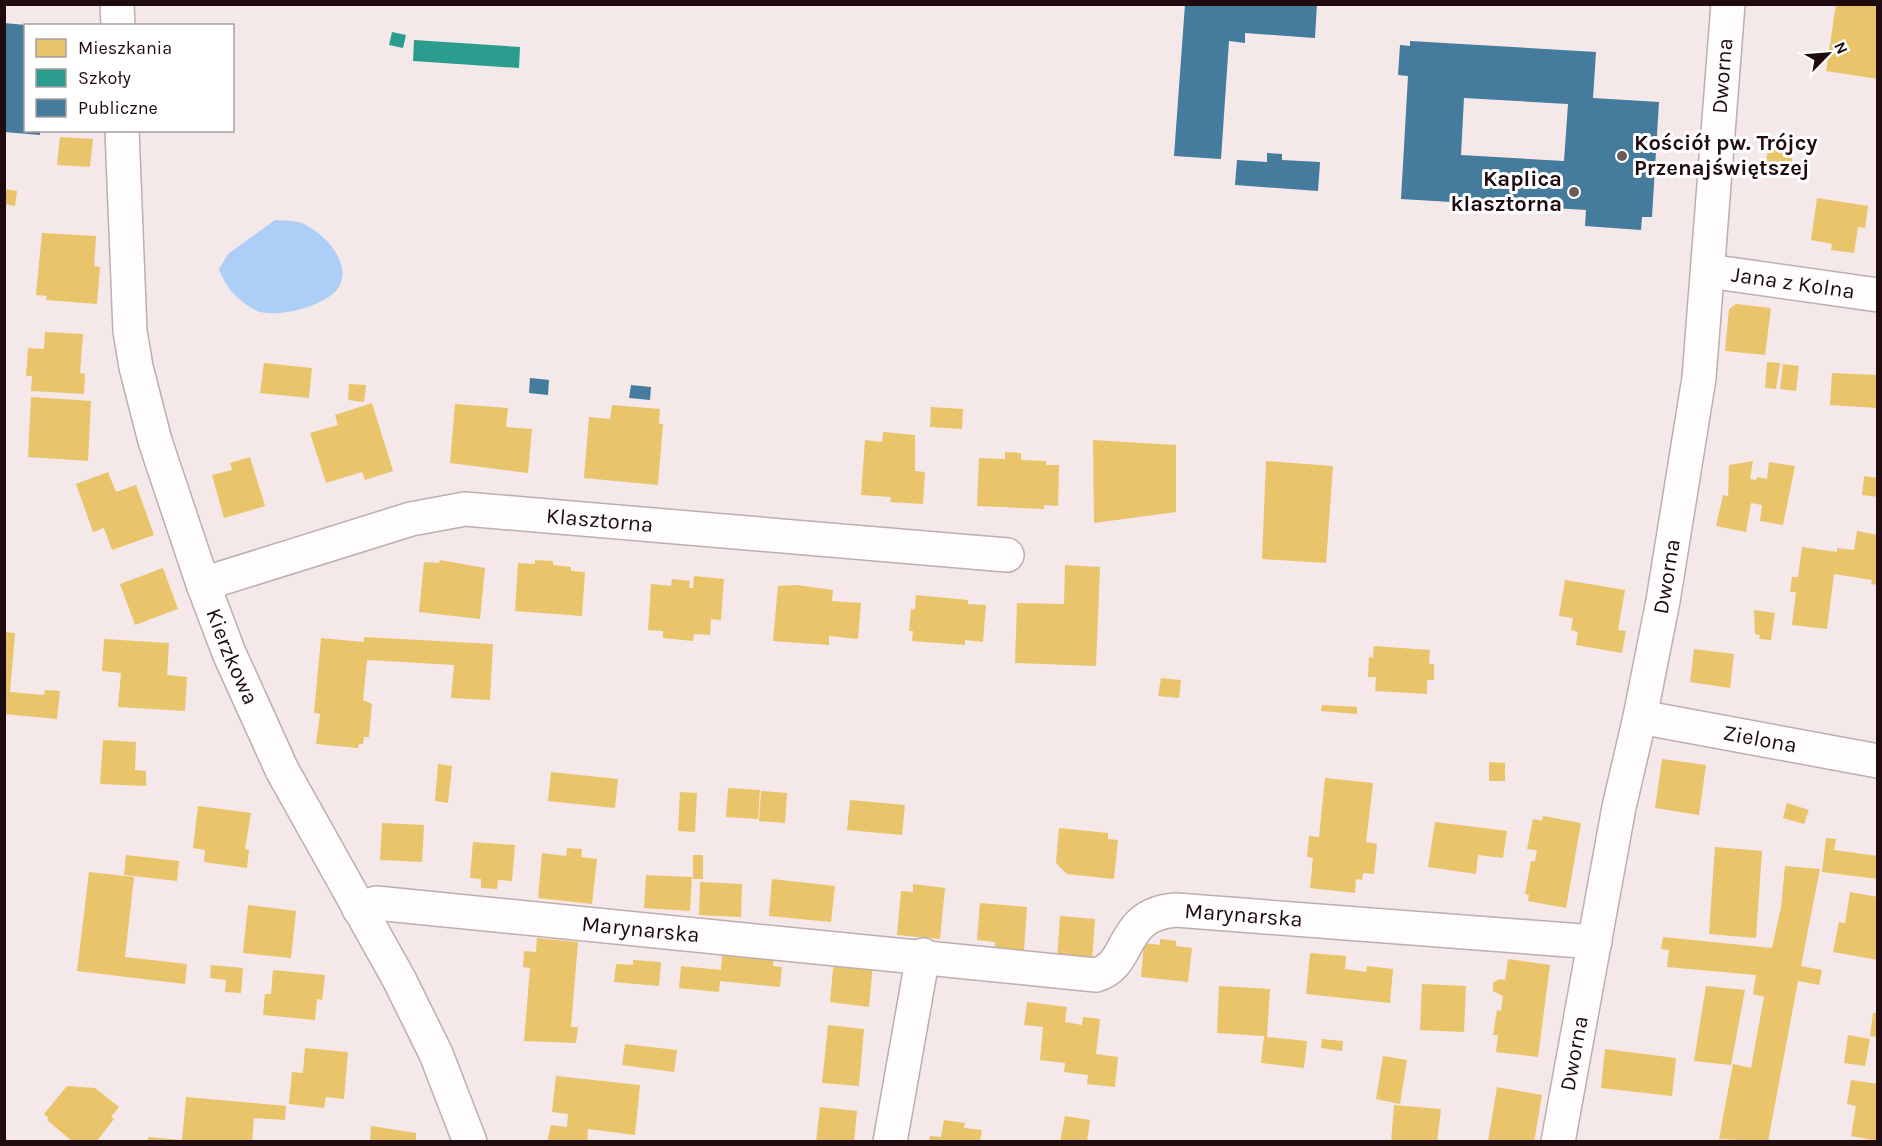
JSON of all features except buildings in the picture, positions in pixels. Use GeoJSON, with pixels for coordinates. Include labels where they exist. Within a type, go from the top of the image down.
{"type":"FeatureCollection","features":[{"type":"Feature","properties":{"kind":"street"},"geometry":{"type":"LineString","coordinates":[[117,4],[118,24]]}},
{"type":"Feature","properties":{"kind":"street","name":"Dworna"},"geometry":{"type":"LineString","coordinates":[[1558,1142],[1619,807],[1663,601],[1697,389],[1728,4]]}},
{"type":"Feature","properties":{"kind":"street","name":"Kierzkowa"},"geometry":{"type":"LineString","coordinates":[[122,132],[130,331],[136,367],[155,441],[203,584],[229,653],[282,770],[399,979],[436,1054],[470,1142]]}},
{"type":"Feature","properties":{"kind":"street","name":"Jana z Kolna"},"geometry":{"type":"LineString","coordinates":[[1708,271],[1878,295]]}},
{"type":"Feature","properties":{"kind":"street","name":"Klasztorna"},"geometry":{"type":"LineString","coordinates":[[203,584],[411,519],[465,509],[1007,555]]}},
{"type":"Feature","properties":{"kind":"street","name":"Zielona"},"geometry":{"type":"LineString","coordinates":[[1640,717],[1878,761]]}},
{"type":"Feature","properties":{"kind":"street","name":"Marynarska"},"geometry":{"type":"LineString","coordinates":[[360,909],[376,903],[1096,975],[1104,973],[1116,961],[1137,925],[1161,911],[1176,910],[1595,942]]}},
{"type":"Feature","properties":{"kind":"street"},"geometry":{"type":"LineString","coordinates":[[890,1142],[923,956]]}},
{"type":"Feature","properties":{"kind":"water"},"geometry":{"type":"Polygon","coordinates":[[[275,220],[302,223],[318,233],[333,248],[342,266],[340,285],[334,293],[314,305],[301,309],[264,313],[255,310],[233,293],[219,269],[228,254],[275,220]]]}},
{"type":"Feature","properties":{"kind":"place","name":"Kościół pw. Trójcy Przenajświętszej"},"geometry":{"type":"Point","coordinates":[1622,156]}},
{"type":"Feature","properties":{"kind":"place","name":"Kaplica klasztorna"},"geometry":{"type":"Point","coordinates":[1574,192]}}]}
